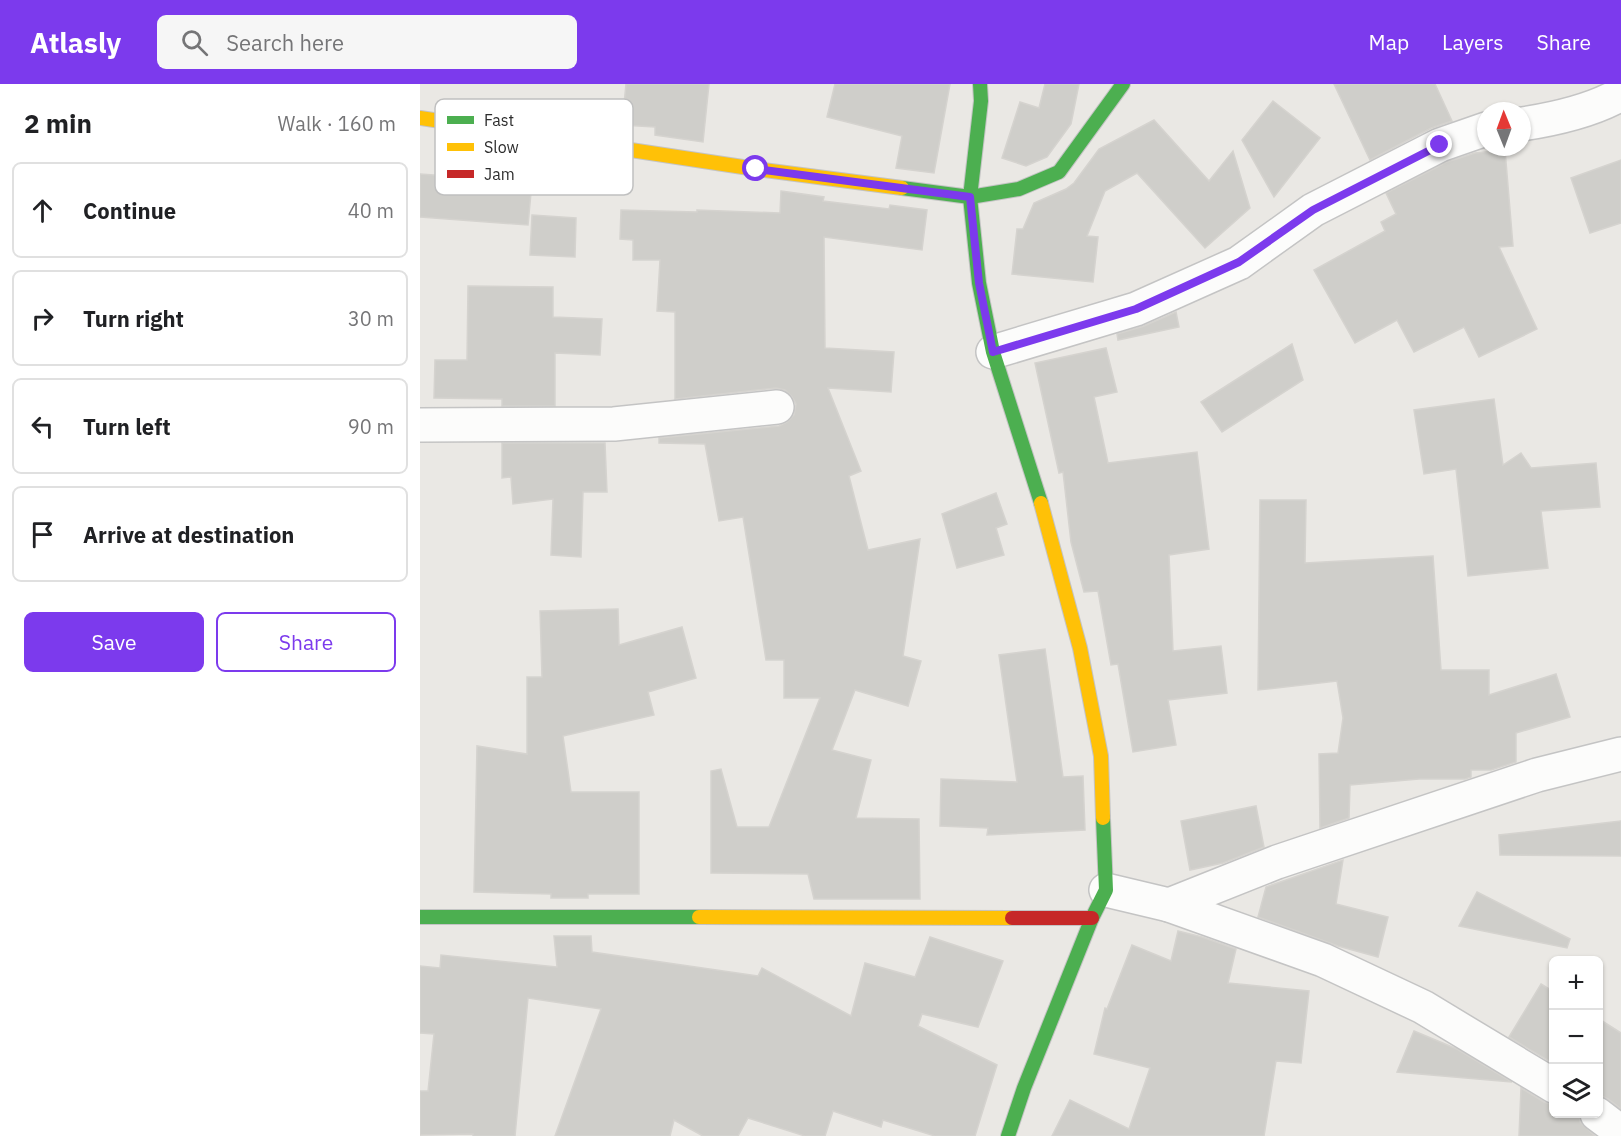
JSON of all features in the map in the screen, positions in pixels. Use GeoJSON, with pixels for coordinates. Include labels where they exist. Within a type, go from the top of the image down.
{"type":"FeatureCollection","features":[{"type":"Feature","properties":{"kind":"street"},"geometry":{"type":"LineString","coordinates":[[980,84],[981,101],[970,197],[979,283],[993,352],[1040,499],[1080,648],[1101,756],[1099,904],[1024,1088],[1008,1136]]}},
{"type":"Feature","properties":{"kind":"street"},"geometry":{"type":"LineString","coordinates":[[633,150],[970,197],[1019,189],[1059,172],[1123,84]]}},
{"type":"Feature","properties":{"kind":"street"},"geometry":{"type":"LineString","coordinates":[[1531,123],[1604,104],[1621,94]]}},
{"type":"Feature","properties":{"kind":"street"},"geometry":{"type":"LineString","coordinates":[[420,118],[435,120]]}},
{"type":"Feature","properties":{"kind":"street"},"geometry":{"type":"LineString","coordinates":[[993,352],[1136,309],[1218,272],[1239,262],[1313,210],[1440,145],[1477,132]]}},
{"type":"Feature","properties":{"kind":"street"},"geometry":{"type":"LineString","coordinates":[[420,426],[614,424],[777,407]]}},
{"type":"Feature","properties":{"kind":"street"},"geometry":{"type":"LineString","coordinates":[[1169,905],[1277,862],[1333,843],[1537,775],[1621,754]]}},
{"type":"Feature","properties":{"kind":"street"},"geometry":{"type":"LineString","coordinates":[[420,917],[1099,904],[1169,905],[1333,964],[1423,1007],[1549,1083]]}},
{"type":"Feature","properties":{"kind":"street"},"geometry":{"type":"LineString","coordinates":[[1603,1118],[1621,1132]]}},
{"type":"Feature","properties":{"kind":"building"},"geometry":{"type":"Polygon","coordinates":[[[626,84],[709,84],[703,142],[655,135],[655,127],[633,126],[633,99],[625,99],[626,84]]]}},
{"type":"Feature","properties":{"kind":"building"},"geometry":{"type":"Polygon","coordinates":[[[835,84],[950,84],[934,173],[896,168],[902,136],[827,117],[835,84]]]}},
{"type":"Feature","properties":{"kind":"building"},"geometry":{"type":"Polygon","coordinates":[[[1045,84],[1079,84],[1071,124],[1047,157],[1026,166],[1002,158],[1020,102],[1039,108],[1045,84]]]}},
{"type":"Feature","properties":{"kind":"building"},"geometry":{"type":"Polygon","coordinates":[[[1334,84],[1435,84],[1452,121],[1431,128],[1370,160],[1334,84]]]}},
{"type":"Feature","properties":{"kind":"building"},"geometry":{"type":"Polygon","coordinates":[[[1273,101],[1320,138],[1274,197],[1242,140],[1273,101]]]}},
{"type":"Feature","properties":{"kind":"building"},"geometry":{"type":"Polygon","coordinates":[[[1154,120],[1209,181],[1233,151],[1250,208],[1205,248],[1137,173],[1105,191],[1087,236],[1098,237],[1093,282],[1012,274],[1017,229],[1023,229],[1034,203],[1074,183],[1099,149],[1154,120]]]}},
{"type":"Feature","properties":{"kind":"building"},"geometry":{"type":"Polygon","coordinates":[[[1475,153],[1477,156],[1506,156],[1513,246],[1499,247],[1537,329],[1479,357],[1464,327],[1414,352],[1397,320],[1355,343],[1314,270],[1385,231],[1381,222],[1396,214],[1386,193],[1447,162],[1475,153]]]}},
{"type":"Feature","properties":{"kind":"building"},"geometry":{"type":"Polygon","coordinates":[[[1621,160],[1621,223],[1590,233],[1571,178],[1621,160]]]}},
{"type":"Feature","properties":{"kind":"building"},"geometry":{"type":"Polygon","coordinates":[[[420,174],[435,175],[435,195],[531,195],[528,225],[420,217],[420,174]]]}},
{"type":"Feature","properties":{"kind":"building"},"geometry":{"type":"Polygon","coordinates":[[[781,191],[824,197],[823,201],[889,209],[890,205],[927,210],[922,250],[824,237],[825,348],[894,352],[891,392],[828,388],[861,471],[849,476],[868,550],[920,539],[903,656],[921,661],[908,706],[855,690],[832,750],[871,760],[856,818],[919,819],[920,899],[814,899],[808,874],[711,873],[711,771],[721,769],[737,827],[769,827],[820,698],[784,698],[784,660],[766,660],[743,517],[719,521],[705,444],[659,443],[659,438],[779,426],[794,415],[796,404],[785,390],[776,388],[675,399],[675,312],[657,311],[660,260],[633,260],[633,240],[620,239],[621,210],[780,213],[781,191]]]}},
{"type":"Feature","properties":{"kind":"building"},"geometry":{"type":"Polygon","coordinates":[[[532,215],[576,218],[575,257],[530,255],[532,215]]]}},
{"type":"Feature","properties":{"kind":"building"},"geometry":{"type":"Polygon","coordinates":[[[468,286],[553,287],[553,317],[602,319],[600,355],[555,353],[555,406],[502,406],[502,399],[434,398],[435,360],[467,360],[468,286]]]}},
{"type":"Feature","properties":{"kind":"building"},"geometry":{"type":"Polygon","coordinates":[[[1176,312],[1179,327],[1118,340],[1117,334],[1144,326],[1176,312]]]}},
{"type":"Feature","properties":{"kind":"building"},"geometry":{"type":"Polygon","coordinates":[[[1292,344],[1303,380],[1222,432],[1201,402],[1292,344]]]}},
{"type":"Feature","properties":{"kind":"building"},"geometry":{"type":"Polygon","coordinates":[[[1106,348],[1117,392],[1094,397],[1108,463],[1197,452],[1209,549],[1169,555],[1173,651],[1221,646],[1227,693],[1168,700],[1176,745],[1133,752],[1118,664],[1111,665],[1098,591],[1084,592],[1071,542],[1063,472],[1059,473],[1035,363],[1106,348]]]}},
{"type":"Feature","properties":{"kind":"building"},"geometry":{"type":"Polygon","coordinates":[[[1494,399],[1503,465],[1521,453],[1531,468],[1596,463],[1600,507],[1541,511],[1548,568],[1468,576],[1456,469],[1424,474],[1414,410],[1494,399]]]}},
{"type":"Feature","properties":{"kind":"building"},"geometry":{"type":"Polygon","coordinates":[[[502,443],[605,443],[607,492],[583,492],[581,557],[551,555],[553,499],[513,504],[511,477],[502,478],[502,443]]]}},
{"type":"Feature","properties":{"kind":"building"},"geometry":{"type":"Polygon","coordinates":[[[996,493],[1007,524],[996,528],[1004,555],[957,568],[942,514],[996,493]]]}},
{"type":"Feature","properties":{"kind":"building"},"geometry":{"type":"Polygon","coordinates":[[[1260,500],[1306,500],[1305,563],[1433,556],[1441,670],[1489,670],[1489,695],[1556,674],[1570,717],[1516,733],[1516,762],[1491,770],[1471,770],[1471,777],[1465,779],[1419,779],[1350,785],[1349,818],[1320,828],[1319,754],[1338,753],[1343,718],[1337,681],[1258,690],[1260,500]]]}},
{"type":"Feature","properties":{"kind":"building"},"geometry":{"type":"Polygon","coordinates":[[[618,609],[619,645],[682,627],[696,678],[648,692],[654,715],[563,736],[571,792],[639,792],[639,894],[588,894],[588,898],[551,898],[551,894],[474,892],[477,746],[527,754],[527,677],[542,677],[540,611],[618,609]]]}},
{"type":"Feature","properties":{"kind":"building"},"geometry":{"type":"Polygon","coordinates":[[[1045,649],[1063,777],[1083,776],[1085,830],[987,835],[988,828],[940,826],[941,779],[1017,782],[999,655],[1045,649]]]}},
{"type":"Feature","properties":{"kind":"building"},"geometry":{"type":"Polygon","coordinates":[[[1256,806],[1264,847],[1223,863],[1190,870],[1181,821],[1256,806]]]}},
{"type":"Feature","properties":{"kind":"building"},"geometry":{"type":"Polygon","coordinates":[[[1621,821],[1621,856],[1500,855],[1499,835],[1621,821]]]}},
{"type":"Feature","properties":{"kind":"building"},"geometry":{"type":"Polygon","coordinates":[[[1343,860],[1336,904],[1388,917],[1378,957],[1338,946],[1258,917],[1266,887],[1343,860]]]}},
{"type":"Feature","properties":{"kind":"building"},"geometry":{"type":"Polygon","coordinates":[[[1477,892],[1570,939],[1567,948],[1459,926],[1477,892]]]}},
{"type":"Feature","properties":{"kind":"building"},"geometry":{"type":"Polygon","coordinates":[[[1178,931],[1236,949],[1228,983],[1309,991],[1301,1063],[1276,1061],[1264,1136],[1052,1136],[1070,1100],[1129,1129],[1150,1068],[1094,1054],[1105,1008],[1107,1009],[1132,945],[1171,961],[1178,931]]]}},
{"type":"Feature","properties":{"kind":"building"},"geometry":{"type":"Polygon","coordinates":[[[554,936],[591,936],[592,952],[758,976],[762,968],[851,1016],[865,963],[915,977],[930,937],[1003,961],[978,1027],[922,1014],[918,1026],[997,1065],[975,1136],[935,1136],[883,1120],[881,1127],[833,1111],[825,1136],[805,1136],[748,1118],[738,1136],[703,1136],[674,1120],[670,1136],[555,1136],[601,1009],[528,998],[515,1136],[420,1135],[420,1091],[428,1091],[434,1034],[420,1033],[420,966],[440,968],[441,955],[557,967],[554,936]]]}},
{"type":"Feature","properties":{"kind":"building"},"geometry":{"type":"Polygon","coordinates":[[[1541,984],[1549,989],[1549,1061],[1509,1037],[1541,984]]]}},
{"type":"Feature","properties":{"kind":"building"},"geometry":{"type":"Polygon","coordinates":[[[1603,1022],[1621,1033],[1621,1109],[1603,1097],[1603,1022]]]}},
{"type":"Feature","properties":{"kind":"building"},"geometry":{"type":"Polygon","coordinates":[[[1414,1031],[1457,1049],[1512,1082],[1397,1072],[1414,1031]]]}},
{"type":"Feature","properties":{"kind":"building"},"geometry":{"type":"Polygon","coordinates":[[[1521,1088],[1549,1104],[1549,1118],[1580,1118],[1580,1122],[1595,1136],[1519,1136],[1521,1088]]]}},
{"type":"Feature","properties":{"kind":"traffic: fast"},"geometry":{"type":"LineString","coordinates":[[980,84],[981,101],[970,197],[979,283],[993,352],[1041,503]]}},
{"type":"Feature","properties":{"kind":"traffic: fast"},"geometry":{"type":"LineString","coordinates":[[902,188],[970,197],[1019,189],[1059,172],[1123,84]]}},
{"type":"Feature","properties":{"kind":"traffic: fast"},"geometry":{"type":"LineString","coordinates":[[1008,1136],[1024,1088],[1092,918],[1106,890],[1103,818]]}},
{"type":"Feature","properties":{"kind":"traffic: fast"},"geometry":{"type":"LineString","coordinates":[[420,917],[699,917]]}},
{"type":"Feature","properties":{"kind":"traffic: slow"},"geometry":{"type":"LineString","coordinates":[[420,118],[435,120]]}},
{"type":"Feature","properties":{"kind":"traffic: slow"},"geometry":{"type":"LineString","coordinates":[[633,150],[902,188]]}},
{"type":"Feature","properties":{"kind":"traffic: slow"},"geometry":{"type":"LineString","coordinates":[[1041,503],[1080,648],[1101,756],[1103,818]]}},
{"type":"Feature","properties":{"kind":"traffic: slow"},"geometry":{"type":"LineString","coordinates":[[699,917],[1012,918]]}},
{"type":"Feature","properties":{"kind":"traffic: jam"},"geometry":{"type":"LineString","coordinates":[[1012,918],[1092,918]]}},
{"type":"Feature","properties":{"kind":"route"},"geometry":{"type":"LineString","coordinates":[[756,169],[970,197],[979,283],[993,352],[1136,309],[1239,262],[1313,210],[1440,145]]}}]}
